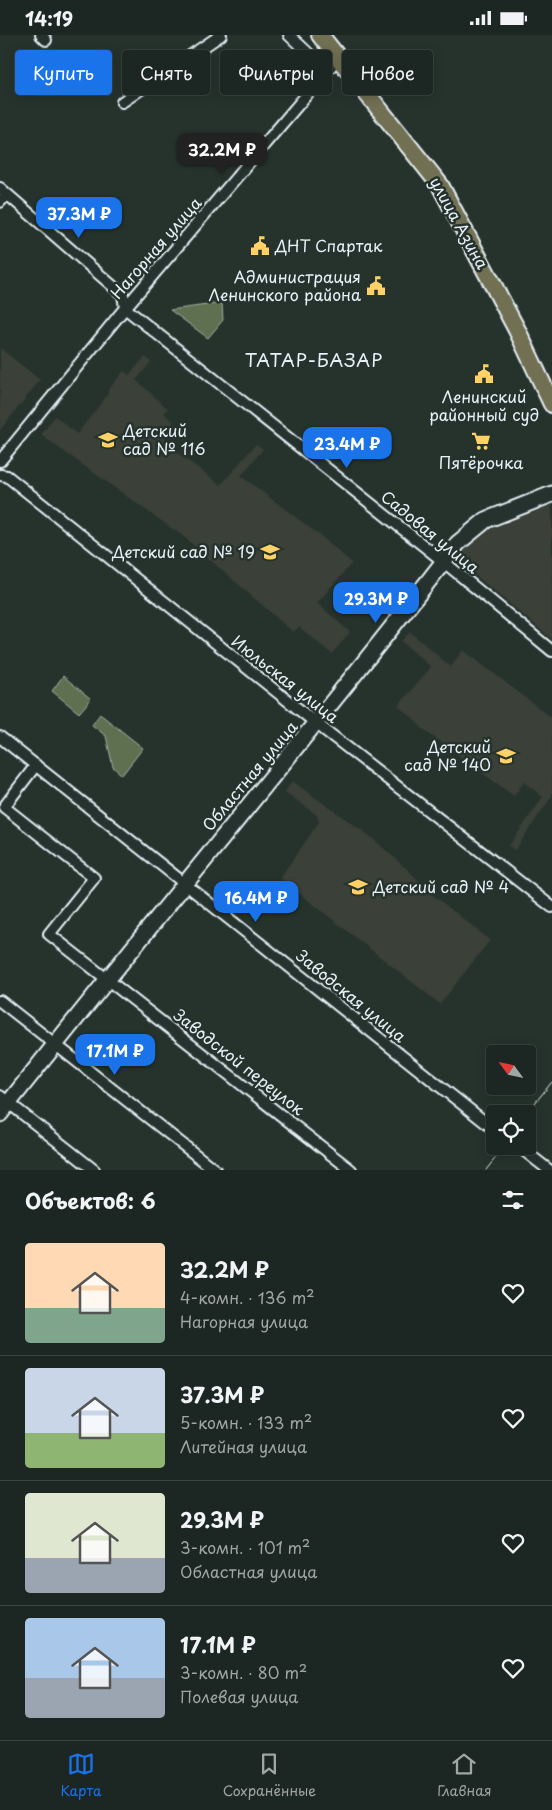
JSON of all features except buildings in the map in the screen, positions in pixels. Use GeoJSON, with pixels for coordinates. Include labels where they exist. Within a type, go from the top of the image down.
{"type":"FeatureCollection","features":[{"type":"Feature","properties":{"kind":"main road","name":"улица Азина"},"geometry":{"type":"LineString","coordinates":[[320,35],[440,185],[517,330],[552,404]]}},
{"type":"Feature","properties":{"kind":"main road","name":"Областная улица"},"geometry":{"type":"LineString","coordinates":[[3,1104],[317,724],[458,543],[486,520],[552,494]]}},
{"type":"Feature","properties":{"kind":"street"},"geometry":{"type":"LineString","coordinates":[[122,102],[221,35]]}},
{"type":"Feature","properties":{"kind":"street"},"geometry":{"type":"LineString","coordinates":[[289,35],[305,50]]}},
{"type":"Feature","properties":{"kind":"street","name":"Нагорная улица"},"geometry":{"type":"LineString","coordinates":[[332,65],[338,58]]}},
{"type":"Feature","properties":{"kind":"street","name":"Нагорная улица"},"geometry":{"type":"LineString","coordinates":[[0,461],[125,308],[307,95]]}},
{"type":"Feature","properties":{"kind":"street"},"geometry":{"type":"LineString","coordinates":[[2,195],[123,295],[125,308]]}},
{"type":"Feature","properties":{"kind":"street","name":"Садовая улица"},"geometry":{"type":"LineString","coordinates":[[125,308],[444,562],[552,651]]}},
{"type":"Feature","properties":{"kind":"street","name":"Июльская улица"},"geometry":{"type":"LineString","coordinates":[[0,475],[7,476],[317,724],[552,907]]}},
{"type":"Feature","properties":{"kind":"street","name":"Заводская улица"},"geometry":{"type":"LineString","coordinates":[[0,737],[486,1123]]}},
{"type":"Feature","properties":{"kind":"street"},"geometry":{"type":"LineString","coordinates":[[2,805],[36,765]]}},
{"type":"Feature","properties":{"kind":"street","name":"Заводской переулок"},"geometry":{"type":"LineString","coordinates":[[2,805],[94,878],[49,934],[351,1170]]}},
{"type":"Feature","properties":{"kind":"street"},"geometry":{"type":"LineString","coordinates":[[0,1001],[214,1170]]}},
{"type":"Feature","properties":{"kind":"street"},"geometry":{"type":"LineString","coordinates":[[3,1104],[94,1170]]}},
{"type":"Feature","properties":{"kind":"street"},"geometry":{"type":"LineString","coordinates":[[530,1155],[549,1170]]}},
{"type":"Feature","properties":{"kind":"shaded area"},"geometry":{"type":"Polygon","coordinates":[[[0,348],[40,380],[0,430],[0,348]]]}},
{"type":"Feature","properties":{"kind":"shaded area"},"geometry":{"type":"Polygon","coordinates":[[[145,357],[151,362],[136,380],[168,409],[164,413],[174,422],[162,435],[174,446],[172,449],[221,485],[256,444],[263,449],[241,476],[322,537],[352,563],[317,603],[350,632],[332,654],[299,627],[293,632],[175,529],[41,435],[55,416],[77,434],[124,371],[129,375],[145,357]]]}},
{"type":"Feature","properties":{"kind":"shaded area"},"geometry":{"type":"Polygon","coordinates":[[[552,505],[552,639],[456,559],[483,532],[552,505]]]}},
{"type":"Feature","properties":{"kind":"shaded area","name":"Детский сад № 140"},"geometry":{"type":"Polygon","coordinates":[[[410,632],[451,667],[463,650],[552,718],[552,796],[515,850],[509,846],[543,797],[524,782],[514,796],[424,730],[398,706],[431,667],[401,641],[410,632]]]}},
{"type":"Feature","properties":{"kind":"shaded area","name":"Детский сад № 4"},"geometry":{"type":"Polygon","coordinates":[[[292,781],[371,837],[434,896],[490,940],[440,1004],[280,878],[319,822],[317,815],[285,792],[292,781]]]}},
{"type":"Feature","properties":{"kind":"green space"},"geometry":{"type":"Polygon","coordinates":[[[222,303],[223,320],[208,338],[170,310],[222,303]]]}},
{"type":"Feature","properties":{"kind":"green space"},"geometry":{"type":"Polygon","coordinates":[[[63,676],[91,699],[79,713],[52,691],[63,676]]]}},
{"type":"Feature","properties":{"kind":"green space"},"geometry":{"type":"Polygon","coordinates":[[[100,714],[143,748],[122,775],[113,767],[106,736],[92,725],[100,714]]]}},
{"type":"Feature","properties":{"kind":"tram line"},"geometry":{"type":"LineString","coordinates":[[533,1105],[552,1082]]}},
{"type":"Feature","properties":{"kind":"tram line"},"geometry":{"type":"LineString","coordinates":[[486,1170],[498,1155]]}},
{"type":"Feature","properties":{"kind":"place","name":"ДНТ Спартак"},"geometry":{"type":"Point","coordinates":[260,246]}},
{"type":"Feature","properties":{"kind":"place","name":"Администрация Ленинского района"},"geometry":{"type":"Point","coordinates":[376,286]}},
{"type":"Feature","properties":{"kind":"place","name":"Ленинский районный суд"},"geometry":{"type":"Point","coordinates":[484,374]}},
{"type":"Feature","properties":{"kind":"place","name":"Детский сад № 116"},"geometry":{"type":"Point","coordinates":[108,440]}},
{"type":"Feature","properties":{"kind":"place","name":"Пятёрочка"},"geometry":{"type":"Point","coordinates":[481,441]}},
{"type":"Feature","properties":{"kind":"place","name":"Детский сад № 19"},"geometry":{"type":"Point","coordinates":[270,552]}},
{"type":"Feature","properties":{"kind":"place","name":"Детский сад № 140"},"geometry":{"type":"Point","coordinates":[506,756]}},
{"type":"Feature","properties":{"kind":"place","name":"Детский сад № 4"},"geometry":{"type":"Point","coordinates":[358,887]}},
{"type":"Feature","properties":{"kind":"district","name":"ТАТАР-БАЗАР"},"geometry":{"type":"Point","coordinates":[314,361]}}]}
